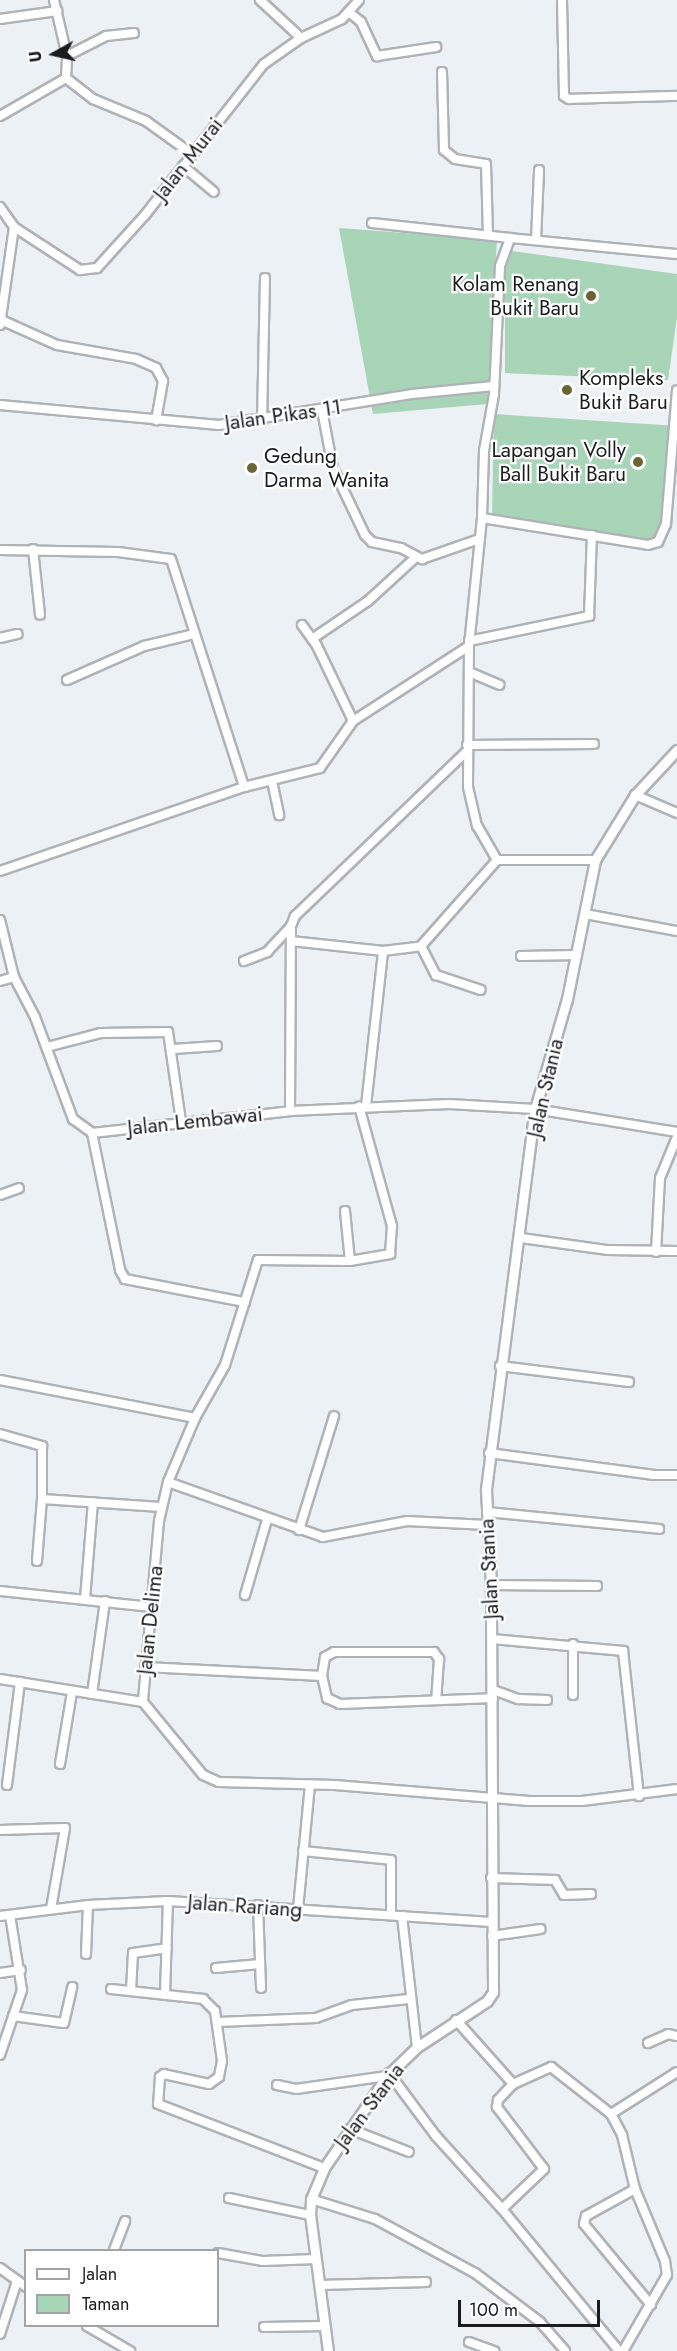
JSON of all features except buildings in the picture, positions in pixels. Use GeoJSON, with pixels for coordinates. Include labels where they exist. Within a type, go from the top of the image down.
{"type":"FeatureCollection","features":[{"type":"Feature","properties":{"kind":"street"},"geometry":{"type":"LineString","coordinates":[[54,0],[67,56],[66,78]]}},
{"type":"Feature","properties":{"kind":"street"},"geometry":{"type":"LineString","coordinates":[[260,0],[301,38]]}},
{"type":"Feature","properties":{"kind":"street","name":"Jalan Murai"},"geometry":{"type":"LineString","coordinates":[[14,227],[80,270],[97,268],[183,166],[264,64],[301,38],[335,24],[350,13],[359,0]]}},
{"type":"Feature","properties":{"kind":"street"},"geometry":{"type":"LineString","coordinates":[[562,0],[564,96],[569,99],[677,96]]}},
{"type":"Feature","properties":{"kind":"street"},"geometry":{"type":"LineString","coordinates":[[0,19],[57,11]]}},
{"type":"Feature","properties":{"kind":"street"},"geometry":{"type":"LineString","coordinates":[[350,13],[361,22],[377,56],[436,47]]}},
{"type":"Feature","properties":{"kind":"street"},"geometry":{"type":"LineString","coordinates":[[67,56],[106,36],[134,33]]}},
{"type":"Feature","properties":{"kind":"street"},"geometry":{"type":"LineString","coordinates":[[442,72],[444,150],[455,159],[486,164],[488,235]]}},
{"type":"Feature","properties":{"kind":"street"},"geometry":{"type":"LineString","coordinates":[[66,78],[93,99],[146,120],[192,154]]}},
{"type":"Feature","properties":{"kind":"street"},"geometry":{"type":"LineString","coordinates":[[0,116],[66,78]]}},
{"type":"Feature","properties":{"kind":"street"},"geometry":{"type":"LineString","coordinates":[[183,166],[214,192]]}},
{"type":"Feature","properties":{"kind":"street"},"geometry":{"type":"LineString","coordinates":[[536,240],[539,170]]}},
{"type":"Feature","properties":{"kind":"street"},"geometry":{"type":"LineString","coordinates":[[0,207],[14,227],[1,323],[57,345],[136,360],[156,368],[163,381],[156,420]]}},
{"type":"Feature","properties":{"kind":"street"},"geometry":{"type":"LineString","coordinates":[[372,224],[677,254]]}},
{"type":"Feature","properties":{"kind":"street"},"geometry":{"type":"LineString","coordinates":[[497,860],[472,814],[467,749],[469,644],[483,518],[484,451],[495,374],[500,266],[510,238]]}},
{"type":"Feature","properties":{"kind":"street"},"geometry":{"type":"LineString","coordinates":[[262,421],[265,278]]}},
{"type":"Feature","properties":{"kind":"street","name":"Jalan Pikas 11"},"geometry":{"type":"LineString","coordinates":[[0,405],[219,425],[262,421],[432,391],[494,386]]}},
{"type":"Feature","properties":{"kind":"street"},"geometry":{"type":"LineString","coordinates":[[483,518],[648,545],[664,535],[677,392]]}},
{"type":"Feature","properties":{"kind":"street"},"geometry":{"type":"LineString","coordinates":[[322,410],[333,468],[365,535],[372,542],[401,548],[416,557]]}},
{"type":"Feature","properties":{"kind":"street"},"geometry":{"type":"LineString","coordinates":[[0,871],[244,787],[320,768],[353,722],[469,644],[589,616],[592,535]]}},
{"type":"Feature","properties":{"kind":"street"},"geometry":{"type":"LineString","coordinates":[[312,639],[368,601],[416,557],[479,539]]}},
{"type":"Feature","properties":{"kind":"street"},"geometry":{"type":"LineString","coordinates":[[33,549],[40,615]]}},
{"type":"Feature","properties":{"kind":"street"},"geometry":{"type":"LineString","coordinates":[[0,550],[118,552],[171,559],[244,787]]}},
{"type":"Feature","properties":{"kind":"street"},"geometry":{"type":"LineString","coordinates":[[302,625],[312,639],[353,722]]}},
{"type":"Feature","properties":{"kind":"street"},"geometry":{"type":"LineString","coordinates":[[0,638],[18,634]]}},
{"type":"Feature","properties":{"kind":"street"},"geometry":{"type":"LineString","coordinates":[[67,680],[144,646],[194,634]]}},
{"type":"Feature","properties":{"kind":"street"},"geometry":{"type":"LineString","coordinates":[[469,672],[499,685]]}},
{"type":"Feature","properties":{"kind":"street"},"geometry":{"type":"LineString","coordinates":[[244,962],[267,952],[291,926],[295,916],[337,873],[467,749],[594,744]]}},
{"type":"Feature","properties":{"kind":"street","name":"Jalan Stania"},"geometry":{"type":"LineString","coordinates":[[328,2351],[310,2215],[311,2199],[324,2169],[388,2074],[417,2047],[487,2001],[493,1992],[491,1878],[494,1797],[493,1694],[491,1585],[486,1512],[489,1453],[500,1366],[521,1238],[535,1109],[577,955],[595,860],[635,795],[677,750]]}},
{"type":"Feature","properties":{"kind":"street"},"geometry":{"type":"LineString","coordinates":[[272,781],[279,815]]}},
{"type":"Feature","properties":{"kind":"street"},"geometry":{"type":"LineString","coordinates":[[635,795],[677,813]]}},
{"type":"Feature","properties":{"kind":"street"},"geometry":{"type":"LineString","coordinates":[[291,941],[383,951],[422,946],[497,860],[595,860]]}},
{"type":"Feature","properties":{"kind":"street"},"geometry":{"type":"LineString","coordinates":[[585,914],[677,931]]}},
{"type":"Feature","properties":{"kind":"street"},"geometry":{"type":"LineString","coordinates":[[0,920],[14,977],[47,1047],[73,1119],[92,1133],[120,1270],[125,1279],[245,1302]]}},
{"type":"Feature","properties":{"kind":"street"},"geometry":{"type":"LineString","coordinates":[[290,1111],[291,926]]}},
{"type":"Feature","properties":{"kind":"street"},"geometry":{"type":"LineString","coordinates":[[422,946],[436,975],[481,990]]}},
{"type":"Feature","properties":{"kind":"street"},"geometry":{"type":"LineString","coordinates":[[345,1210],[350,1261],[383,1257],[394,1246],[392,1226],[363,1106],[383,951]]}},
{"type":"Feature","properties":{"kind":"street"},"geometry":{"type":"LineString","coordinates":[[521,956],[577,955]]}},
{"type":"Feature","properties":{"kind":"street"},"geometry":{"type":"LineString","coordinates":[[0,981],[14,977]]}},
{"type":"Feature","properties":{"kind":"street"},"geometry":{"type":"LineString","coordinates":[[47,1047],[81,1041],[96,1033],[162,1030],[172,1038],[181,1121]]}},
{"type":"Feature","properties":{"kind":"street"},"geometry":{"type":"LineString","coordinates":[[173,1049],[217,1046]]}},
{"type":"Feature","properties":{"kind":"street","name":"Jalan Lembawai"},"geometry":{"type":"LineString","coordinates":[[92,1133],[181,1121],[363,1106],[535,1109],[677,1132]]}},
{"type":"Feature","properties":{"kind":"street"},"geometry":{"type":"LineString","coordinates":[[656,1252],[660,1178],[677,1137]]}},
{"type":"Feature","properties":{"kind":"street"},"geometry":{"type":"LineString","coordinates":[[0,1195],[19,1188]]}},
{"type":"Feature","properties":{"kind":"street"},"geometry":{"type":"LineString","coordinates":[[521,1238],[582,1248],[677,1251]]}},
{"type":"Feature","properties":{"kind":"street","name":"Jalan Delima"},"geometry":{"type":"LineString","coordinates":[[350,1261],[258,1260],[225,1365],[195,1418],[168,1482],[161,1507],[142,1702],[203,1775],[219,1782],[582,1801],[677,1790]]}},
{"type":"Feature","properties":{"kind":"street"},"geometry":{"type":"LineString","coordinates":[[500,1366],[629,1382]]}},
{"type":"Feature","properties":{"kind":"street"},"geometry":{"type":"LineString","coordinates":[[0,1380],[195,1418]]}},
{"type":"Feature","properties":{"kind":"street"},"geometry":{"type":"LineString","coordinates":[[299,1530],[334,1416]]}},
{"type":"Feature","properties":{"kind":"street"},"geometry":{"type":"LineString","coordinates":[[0,1434],[42,1446],[42,1499],[37,1561]]}},
{"type":"Feature","properties":{"kind":"street"},"geometry":{"type":"LineString","coordinates":[[489,1453],[653,1475],[677,1475]]}},
{"type":"Feature","properties":{"kind":"street"},"geometry":{"type":"LineString","coordinates":[[168,1482],[267,1520],[323,1537],[406,1521],[487,1525]]}},
{"type":"Feature","properties":{"kind":"street"},"geometry":{"type":"LineString","coordinates":[[42,1499],[161,1507]]}},
{"type":"Feature","properties":{"kind":"street"},"geometry":{"type":"LineString","coordinates":[[85,1599],[93,1502]]}},
{"type":"Feature","properties":{"kind":"street"},"geometry":{"type":"LineString","coordinates":[[486,1512],[659,1529]]}},
{"type":"Feature","properties":{"kind":"street"},"geometry":{"type":"LineString","coordinates":[[245,1595],[267,1520]]}},
{"type":"Feature","properties":{"kind":"street"},"geometry":{"type":"LineString","coordinates":[[491,1585],[597,1586]]}},
{"type":"Feature","properties":{"kind":"street"},"geometry":{"type":"LineString","coordinates":[[0,1592],[152,1607]]}},
{"type":"Feature","properties":{"kind":"street"},"geometry":{"type":"LineString","coordinates":[[92,1694],[105,1601]]}},
{"type":"Feature","properties":{"kind":"street"},"geometry":{"type":"LineString","coordinates":[[492,1639],[573,1644],[623,1651],[639,1796]]}},
{"type":"Feature","properties":{"kind":"street"},"geometry":{"type":"LineString","coordinates":[[573,1644],[573,1695]]}},
{"type":"Feature","properties":{"kind":"street"},"geometry":{"type":"LineString","coordinates":[[436,1698],[439,1659],[434,1652],[334,1652],[325,1657],[322,1676],[327,1698],[340,1704],[436,1698],[493,1694],[518,1699],[547,1700]]}},
{"type":"Feature","properties":{"kind":"street"},"geometry":{"type":"LineString","coordinates":[[145,1667],[322,1676]]}},
{"type":"Feature","properties":{"kind":"street"},"geometry":{"type":"LineString","coordinates":[[0,1679],[142,1702]]}},
{"type":"Feature","properties":{"kind":"street"},"geometry":{"type":"LineString","coordinates":[[7,1785],[20,1682]]}},
{"type":"Feature","properties":{"kind":"street"},"geometry":{"type":"LineString","coordinates":[[60,1764],[72,1692]]}},
{"type":"Feature","properties":{"kind":"street"},"geometry":{"type":"LineString","coordinates":[[298,1909],[310,1785]]}},
{"type":"Feature","properties":{"kind":"street"},"geometry":{"type":"LineString","coordinates":[[0,1830],[65,1828],[51,1909]]}},
{"type":"Feature","properties":{"kind":"street"},"geometry":{"type":"LineString","coordinates":[[303,1851],[392,1860],[391,1915]]}},
{"type":"Feature","properties":{"kind":"street"},"geometry":{"type":"LineString","coordinates":[[491,1878],[555,1880],[564,1895],[591,1894]]}},
{"type":"Feature","properties":{"kind":"street"},"geometry":{"type":"LineString","coordinates":[[165,1995],[168,1901]]}},
{"type":"Feature","properties":{"kind":"street","name":"Jalan Rariang"},"geometry":{"type":"LineString","coordinates":[[0,1916],[88,1905],[168,1901],[258,1905],[491,1922]]}},
{"type":"Feature","properties":{"kind":"street"},"geometry":{"type":"LineString","coordinates":[[86,1954],[88,1905]]}},
{"type":"Feature","properties":{"kind":"street"},"geometry":{"type":"LineString","coordinates":[[258,1905],[261,1988]]}},
{"type":"Feature","properties":{"kind":"street"},"geometry":{"type":"LineString","coordinates":[[0,2055],[22,1990],[21,1970],[10,1915]]}},
{"type":"Feature","properties":{"kind":"street"},"geometry":{"type":"LineString","coordinates":[[402,1916],[408,1999],[417,2047]]}},
{"type":"Feature","properties":{"kind":"street"},"geometry":{"type":"LineString","coordinates":[[492,1936],[540,1929]]}},
{"type":"Feature","properties":{"kind":"street"},"geometry":{"type":"LineString","coordinates":[[131,1991],[133,1953],[167,1948]]}},
{"type":"Feature","properties":{"kind":"street"},"geometry":{"type":"LineString","coordinates":[[216,1968],[260,1964]]}},
{"type":"Feature","properties":{"kind":"street"},"geometry":{"type":"LineString","coordinates":[[0,1973],[21,1970]]}},
{"type":"Feature","properties":{"kind":"street"},"geometry":{"type":"LineString","coordinates":[[13,2016],[64,2023],[72,1987]]}},
{"type":"Feature","properties":{"kind":"street"},"geometry":{"type":"LineString","coordinates":[[111,1989],[210,2002],[218,2022],[219,2077],[209,2084],[164,2074],[160,2077],[158,2104],[324,2169]]}},
{"type":"Feature","properties":{"kind":"street"},"geometry":{"type":"LineString","coordinates":[[218,2022],[316,2018],[352,2005],[408,1999]]}},
{"type":"Feature","properties":{"kind":"street"},"geometry":{"type":"LineString","coordinates":[[456,2020],[513,2084]]}},
{"type":"Feature","properties":{"kind":"street"},"geometry":{"type":"LineString","coordinates":[[648,2043],[668,2034],[677,2036]]}},
{"type":"Feature","properties":{"kind":"street"},"geometry":{"type":"LineString","coordinates":[[277,2085],[296,2089],[388,2074],[436,2136],[502,2209],[621,2351],[651,2306],[667,2275],[665,2261],[635,2189],[622,2135],[611,2114],[551,2067],[513,2084],[498,2100],[497,2107],[544,2169],[502,2209]]}},
{"type":"Feature","properties":{"kind":"street"},"geometry":{"type":"LineString","coordinates":[[611,2114],[677,2072]]}},
{"type":"Feature","properties":{"kind":"street"},"geometry":{"type":"LineString","coordinates":[[350,2129],[409,2152]]}},
{"type":"Feature","properties":{"kind":"street"},"geometry":{"type":"LineString","coordinates":[[635,2189],[586,2216],[584,2224],[651,2306]]}},
{"type":"Feature","properties":{"kind":"street"},"geometry":{"type":"LineString","coordinates":[[229,2198],[310,2215]]}},
{"type":"Feature","properties":{"kind":"street"},"geometry":{"type":"LineString","coordinates":[[311,2199],[375,2219],[475,2273],[540,2322],[565,2351]]}},
{"type":"Feature","properties":{"kind":"street"},"geometry":{"type":"LineString","coordinates":[[114,2249],[125,2221]]}},
{"type":"Feature","properties":{"kind":"street"},"geometry":{"type":"LineString","coordinates":[[219,2253],[263,2261],[316,2259]]}},
{"type":"Feature","properties":{"kind":"street"},"geometry":{"type":"LineString","coordinates":[[0,2268],[24,2286]]}},
{"type":"Feature","properties":{"kind":"street"},"geometry":{"type":"LineString","coordinates":[[0,2334],[17,2281]]}},
{"type":"Feature","properties":{"kind":"street"},"geometry":{"type":"LineString","coordinates":[[320,2285],[426,2282]]}},
{"type":"Feature","properties":{"kind":"street"},"geometry":{"type":"LineString","coordinates":[[264,2327],[325,2326]]}},
{"type":"Feature","properties":{"kind":"street"},"geometry":{"type":"LineString","coordinates":[[90,2327],[130,2351]]}},
{"type":"Feature","properties":{"kind":"street"},"geometry":{"type":"LineString","coordinates":[[469,2342],[493,2351]]}},
{"type":"Feature","properties":{"kind":"green space"},"geometry":{"type":"Polygon","coordinates":[[[339,228],[497,240],[487,404],[373,414],[339,228]]]}},
{"type":"Feature","properties":{"kind":"green space","name":"Kolam Renang Bukit Baru"},"geometry":{"type":"Polygon","coordinates":[[[505,250],[677,274],[677,317],[668,380],[505,373],[505,250]]]}},
{"type":"Feature","properties":{"kind":"green space"},"geometry":{"type":"Polygon","coordinates":[[[494,414],[677,426],[662,543],[492,516],[494,414]]]}},
{"type":"Feature","properties":{"kind":"place","name":"Kolam Renang Bukit Baru"},"geometry":{"type":"Point","coordinates":[591,296]}},
{"type":"Feature","properties":{"kind":"place","name":"Kompleks Bukit Baru"},"geometry":{"type":"Point","coordinates":[567,390]}},
{"type":"Feature","properties":{"kind":"place","name":"Lapangan Volly Ball Bukit Baru"},"geometry":{"type":"Point","coordinates":[638,462]}},
{"type":"Feature","properties":{"kind":"place","name":"Gedung Darma Wanita"},"geometry":{"type":"Point","coordinates":[252,468]}}]}
